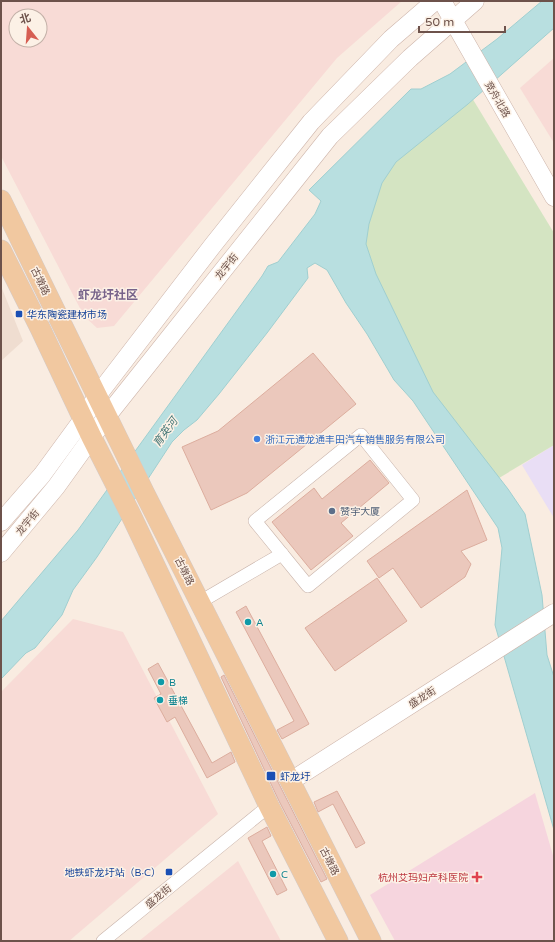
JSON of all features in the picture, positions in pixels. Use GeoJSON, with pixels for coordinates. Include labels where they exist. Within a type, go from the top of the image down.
{"type":"FeatureCollection","features":[{"type":"Feature","properties":{"kind":"main road","name":"古墩路"},"geometry":{"type":"LineString","coordinates":[[1,200],[144,492],[371,941]]}},
{"type":"Feature","properties":{"kind":"main road"},"geometry":{"type":"LineString","coordinates":[[1,250],[130,513],[269,806],[338,941]]}},
{"type":"Feature","properties":{"kind":"street","name":"龙宇街"},"geometry":{"type":"LineString","coordinates":[[1,522],[42,475],[83,419],[97,396],[213,245],[312,122],[391,39],[435,1]]}},
{"type":"Feature","properties":{"kind":"street","name":"竞舟北路"},"geometry":{"type":"LineString","coordinates":[[442,1],[554,197]]}},
{"type":"Feature","properties":{"kind":"street","name":"龙宇街"},"geometry":{"type":"LineString","coordinates":[[1,553],[56,488],[107,416],[330,136],[410,58],[474,1]]}},
{"type":"Feature","properties":{"kind":"street"},"geometry":{"type":"LineString","coordinates":[[361,435],[414,500],[308,586],[282,554],[255,520],[361,435]]}},
{"type":"Feature","properties":{"kind":"street"},"geometry":{"type":"LineString","coordinates":[[200,602],[282,554]]}},
{"type":"Feature","properties":{"kind":"street","name":"盛龙街"},"geometry":{"type":"LineString","coordinates":[[290,782],[554,614]]}},
{"type":"Feature","properties":{"kind":"street","name":"盛龙街"},"geometry":{"type":"LineString","coordinates":[[103,941],[269,806]]}},
{"type":"Feature","properties":{"kind":"shaded area"},"geometry":{"type":"Polygon","coordinates":[[[1,1],[402,1],[337,58],[114,326],[97,328],[84,316],[1,156],[1,1]]]}},
{"type":"Feature","properties":{"kind":"shaded area"},"geometry":{"type":"Polygon","coordinates":[[[554,58],[554,143],[520,88],[554,58]]]}},
{"type":"Feature","properties":{"kind":"shaded area"},"geometry":{"type":"Polygon","coordinates":[[[1,286],[23,341],[1,361],[1,286]]]}},
{"type":"Feature","properties":{"kind":"shaded area"},"geometry":{"type":"Polygon","coordinates":[[[554,445],[554,518],[522,465],[554,445]]]}},
{"type":"Feature","properties":{"kind":"shaded area"},"geometry":{"type":"Polygon","coordinates":[[[73,619],[123,632],[218,814],[69,941],[1,941],[1,692],[73,619]]]}},
{"type":"Feature","properties":{"kind":"shaded area","name":"杭州艾玛妇产科医院"},"geometry":{"type":"Polygon","coordinates":[[[535,793],[554,859],[554,941],[395,941],[370,895],[535,793]]]}},
{"type":"Feature","properties":{"kind":"shaded area"},"geometry":{"type":"Polygon","coordinates":[[[238,861],[281,941],[139,941],[238,861]]]}},
{"type":"Feature","properties":{"kind":"green space"},"geometry":{"type":"Polygon","coordinates":[[[463,83],[554,233],[554,445],[484,487],[327,221],[463,83]]]}},
{"type":"Feature","properties":{"kind":"water","name":"育英河"},"geometry":{"type":"Polygon","coordinates":[[[542,1],[554,1],[554,28],[468,104],[396,162],[382,183],[369,224],[366,244],[376,274],[433,392],[508,489],[525,514],[542,595],[547,655],[554,677],[554,830],[495,625],[502,548],[498,528],[413,401],[394,380],[327,270],[315,263],[307,268],[308,278],[219,394],[197,420],[172,442],[97,557],[73,590],[62,615],[35,648],[26,653],[1,679],[1,621],[78,530],[268,266],[278,262],[315,214],[321,201],[309,190],[411,89],[421,89],[450,74],[497,39],[542,1]]]}},
{"type":"Feature","properties":{"kind":"building","name":"浙江元通龙通丰田汽车销售服务有限公司"},"geometry":{"type":"Polygon","coordinates":[[[313,353],[356,404],[247,493],[211,510],[182,447],[218,431],[313,353]]]}},
{"type":"Feature","properties":{"kind":"building"},"geometry":{"type":"Polygon","coordinates":[[[370,460],[389,483],[341,523],[353,536],[311,570],[272,522],[314,488],[322,499],[370,460]]]}},
{"type":"Feature","properties":{"kind":"building"},"geometry":{"type":"Polygon","coordinates":[[[467,490],[487,540],[461,551],[471,564],[465,577],[421,608],[393,568],[379,578],[367,561],[467,490]]]}},
{"type":"Feature","properties":{"kind":"building"},"geometry":{"type":"Polygon","coordinates":[[[377,578],[407,621],[335,671],[305,628],[377,578]]]}},
{"type":"Feature","properties":{"kind":"building"},"geometry":{"type":"Polygon","coordinates":[[[246,606],[309,724],[282,739],[277,730],[294,721],[236,612],[246,606]]]}},
{"type":"Feature","properties":{"kind":"building"},"geometry":{"type":"Polygon","coordinates":[[[158,663],[212,763],[231,752],[235,762],[207,778],[175,717],[167,722],[154,698],[161,694],[148,669],[158,663]]]}},
{"type":"Feature","properties":{"kind":"building"},"geometry":{"type":"Polygon","coordinates":[[[224,675],[327,879],[321,882],[279,801],[221,677],[224,675]]]}},
{"type":"Feature","properties":{"kind":"building"},"geometry":{"type":"Polygon","coordinates":[[[337,791],[365,843],[356,848],[333,804],[318,812],[314,802],[337,791]]]}},
{"type":"Feature","properties":{"kind":"building"},"geometry":{"type":"Polygon","coordinates":[[[267,827],[271,836],[262,841],[287,890],[277,895],[248,838],[267,827]]]}},
{"type":"Feature","properties":{"kind":"place","name":"华东陶瓷建材市场"},"geometry":{"type":"Point","coordinates":[19,314]}},
{"type":"Feature","properties":{"kind":"place","name":"浙江元通龙通丰田汽车销售服务有限公司"},"geometry":{"type":"Point","coordinates":[257,439]}},
{"type":"Feature","properties":{"kind":"place","name":"赞宇大厦"},"geometry":{"type":"Point","coordinates":[332,511]}},
{"type":"Feature","properties":{"kind":"place","name":"A"},"geometry":{"type":"Point","coordinates":[248,622]}},
{"type":"Feature","properties":{"kind":"place","name":"B"},"geometry":{"type":"Point","coordinates":[161,682]}},
{"type":"Feature","properties":{"kind":"place","name":"垂梯"},"geometry":{"type":"Point","coordinates":[160,700]}},
{"type":"Feature","properties":{"kind":"place","name":"虾龙圩"},"geometry":{"type":"Point","coordinates":[271,776]}},
{"type":"Feature","properties":{"kind":"place","name":"地铁虾龙圩站（B·C）"},"geometry":{"type":"Point","coordinates":[169,872]}},
{"type":"Feature","properties":{"kind":"place","name":"C"},"geometry":{"type":"Point","coordinates":[273,874]}},
{"type":"Feature","properties":{"kind":"place","name":"杭州艾玛妇产科医院"},"geometry":{"type":"Point","coordinates":[477,877]}},
{"type":"Feature","properties":{"kind":"district","name":"虾龙圩社区"},"geometry":{"type":"Point","coordinates":[108,295]}}]}
